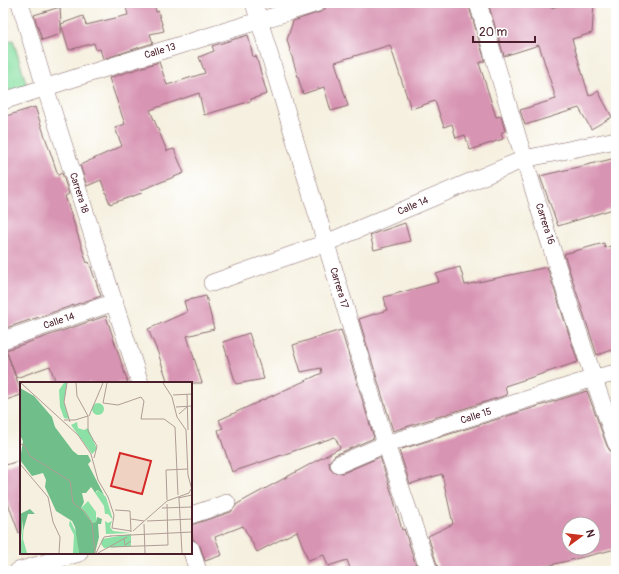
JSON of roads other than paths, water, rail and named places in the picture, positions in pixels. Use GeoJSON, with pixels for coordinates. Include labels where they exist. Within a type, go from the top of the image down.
{"type":"FeatureCollection","features":[{"type":"Feature","properties":{"kind":"street","name":"Carrera 18"},"geometry":{"type":"LineString","coordinates":[[20,3],[45,87],[140,382]]}},
{"type":"Feature","properties":{"kind":"street","name":"Carrera 17"},"geometry":{"type":"LineString","coordinates":[[254,3],[386,444],[429,571]]}},
{"type":"Feature","properties":{"kind":"street","name":"Calle 13"},"geometry":{"type":"LineString","coordinates":[[3,101],[317,3]]}},
{"type":"Feature","properties":{"kind":"street","name":"Carrera 16"},"geometry":{"type":"LineString","coordinates":[[478,3],[524,159],[616,443]]}},
{"type":"Feature","properties":{"kind":"street","name":"Calle 14"},"geometry":{"type":"LineString","coordinates":[[212,283],[326,243],[524,159],[616,140]]}},
{"type":"Feature","properties":{"kind":"street","name":"Calle 14"},"geometry":{"type":"LineString","coordinates":[[3,340],[115,302]]}},
{"type":"Feature","properties":{"kind":"street","name":"Calle 15"},"geometry":{"type":"LineString","coordinates":[[339,464],[386,444],[594,378],[616,373]]}},
{"type":"Feature","properties":{"kind":"street"},"geometry":{"type":"LineString","coordinates":[[192,515],[227,503]]}},
{"type":"Feature","properties":{"kind":"street"},"geometry":{"type":"LineString","coordinates":[[192,552],[198,571]]}},
{"type":"Feature","properties":{"kind":"street"},"geometry":{"type":"LineString","coordinates":[[18,571],[76,554]]}}]}
